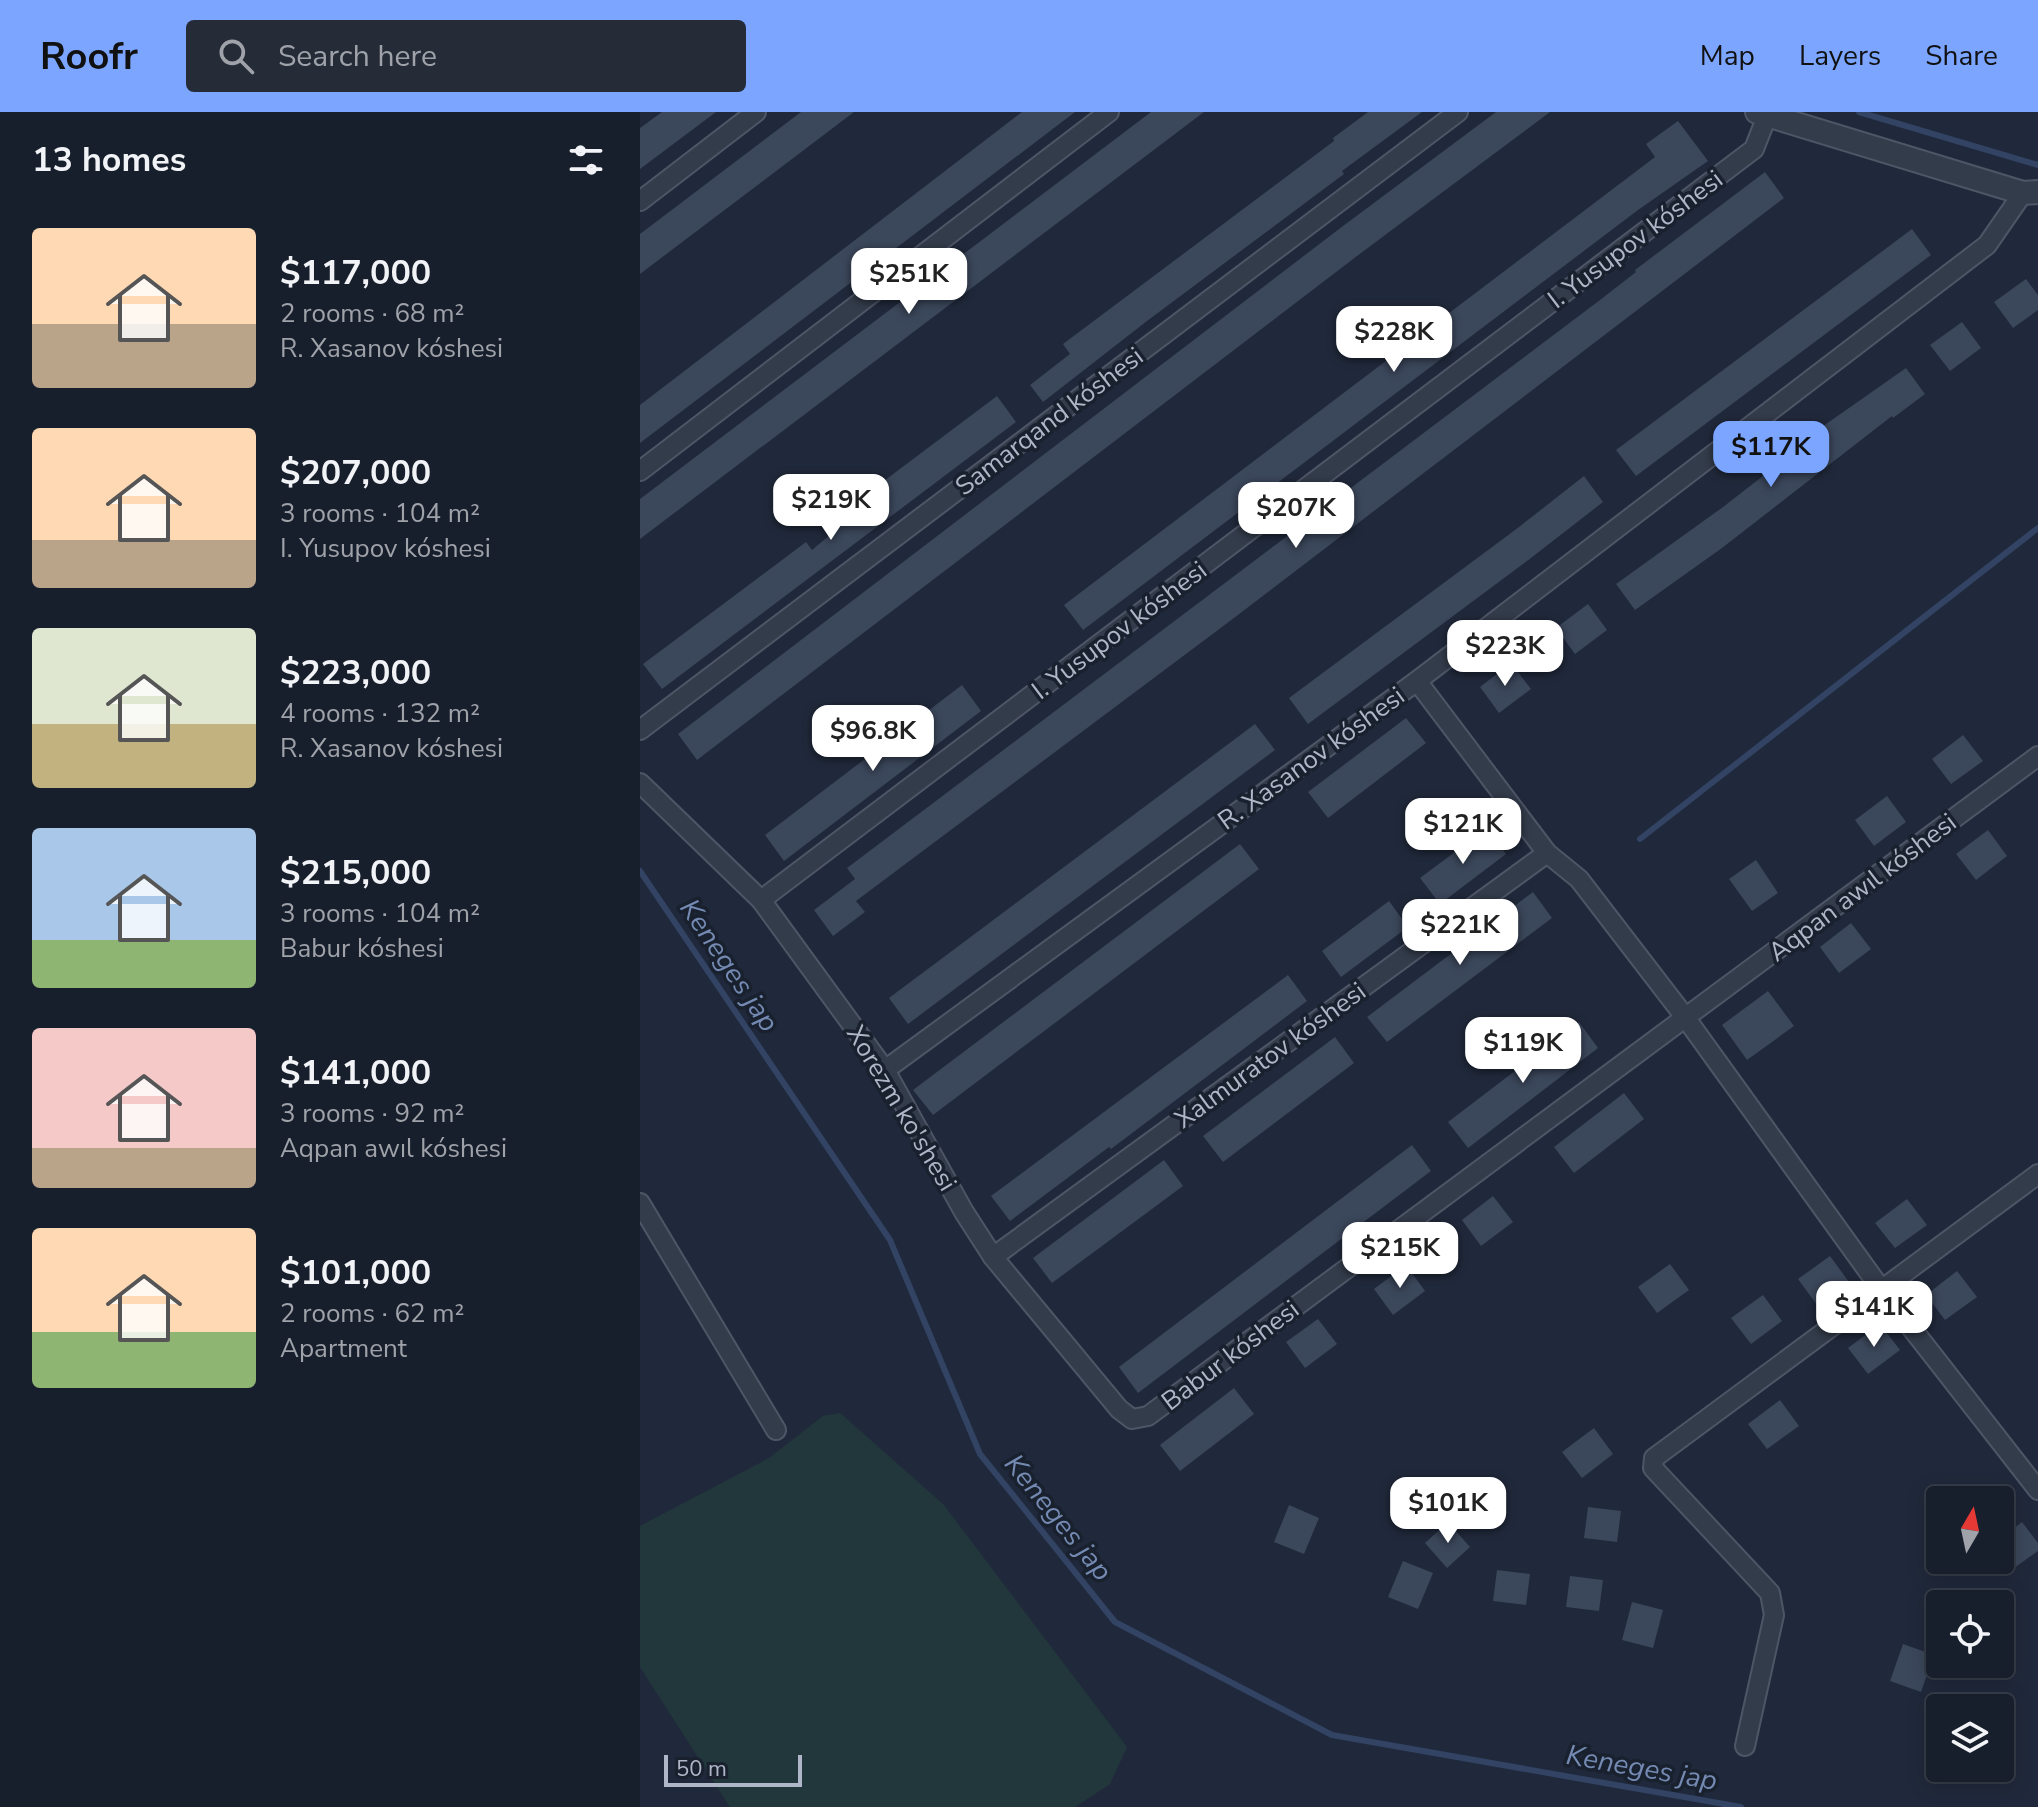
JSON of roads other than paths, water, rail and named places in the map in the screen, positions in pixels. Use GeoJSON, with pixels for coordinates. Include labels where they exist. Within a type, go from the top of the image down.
{"type":"FeatureCollection","features":[{"type":"Feature","properties":{"kind":"street"},"geometry":{"type":"LineString","coordinates":[[640,201],[756,112]]}},
{"type":"Feature","properties":{"kind":"street"},"geometry":{"type":"LineString","coordinates":[[640,471],[1109,112]]}},
{"type":"Feature","properties":{"kind":"street","name":"Samarqand kóshesi"},"geometry":{"type":"LineString","coordinates":[[640,730],[1458,112]]}},
{"type":"Feature","properties":{"kind":"street"},"geometry":{"type":"LineString","coordinates":[[1762,114],[2030,192]]}},
{"type":"Feature","properties":{"kind":"street","name":"I. Yusupov kóshesi"},"geometry":{"type":"LineString","coordinates":[[761,900],[1754,149],[1762,114]]}},
{"type":"Feature","properties":{"kind":"street","name":"R. Xasanov kóshesi"},"geometry":{"type":"LineString","coordinates":[[885,1070],[1417,681],[1987,245],[2030,192]]}},
{"type":"Feature","properties":{"kind":"street"},"geometry":{"type":"LineString","coordinates":[[1417,681],[1547,853],[1579,879],[1685,1017],[1881,1289],[2038,1490]]}},
{"type":"Feature","properties":{"kind":"street","name":"Aqpan awıl kóshesi"},"geometry":{"type":"LineString","coordinates":[[1685,1017],[2038,756]]}},
{"type":"Feature","properties":{"kind":"street","name":"Xorezm ko'shesi"},"geometry":{"type":"LineString","coordinates":[[640,783],[761,900],[885,1070],[964,1212],[993,1257],[1119,1409]]}},
{"type":"Feature","properties":{"kind":"street","name":"Xalmuratov kóshesi"},"geometry":{"type":"LineString","coordinates":[[993,1257],[1547,853]]}},
{"type":"Feature","properties":{"kind":"street","name":"Babur kóshesi"},"geometry":{"type":"LineString","coordinates":[[1119,1409],[1132,1419],[1148,1416],[1685,1017]]}},
{"type":"Feature","properties":{"kind":"street"},"geometry":{"type":"LineString","coordinates":[[1745,1746],[1774,1615],[1770,1593],[1653,1468],[1654,1458],[2038,1174]]}},
{"type":"Feature","properties":{"kind":"street"},"geometry":{"type":"LineString","coordinates":[[641,1208],[776,1430]]}},
{"type":"Feature","properties":{"kind":"waterway"},"geometry":{"type":"LineString","coordinates":[[1859,112],[2038,165]]}},
{"type":"Feature","properties":{"kind":"waterway"},"geometry":{"type":"LineString","coordinates":[[1640,839],[2038,528]]}},
{"type":"Feature","properties":{"kind":"waterway","name":"Keneges jap"},"geometry":{"type":"LineString","coordinates":[[640,871],[890,1240],[980,1454],[1115,1622],[1332,1735],[1741,1807]]}}]}
